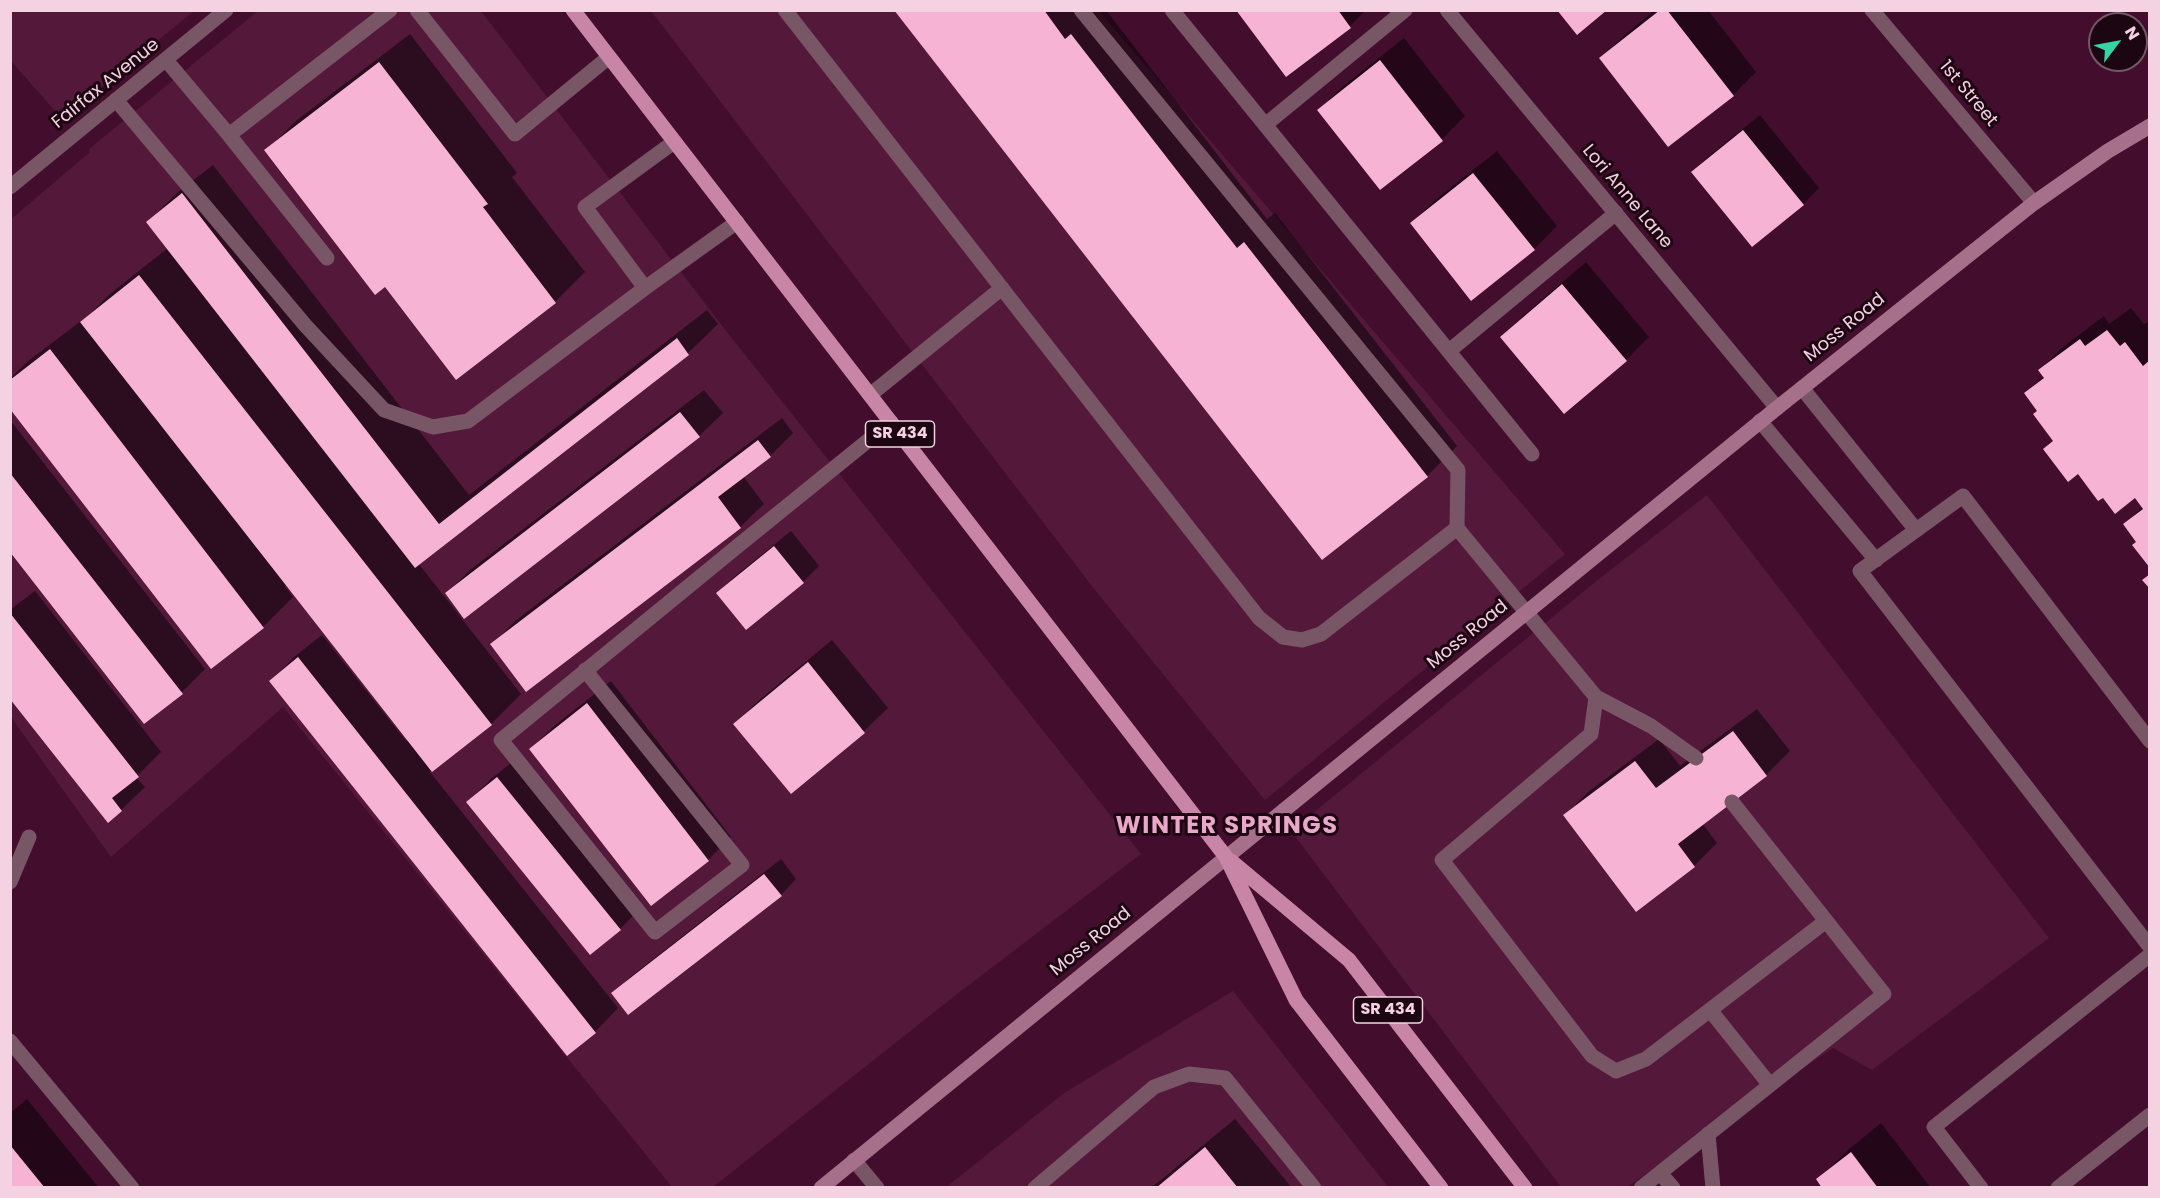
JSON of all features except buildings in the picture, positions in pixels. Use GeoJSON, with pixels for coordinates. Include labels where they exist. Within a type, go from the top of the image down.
{"type":"FeatureCollection","features":[{"type":"Feature","properties":{"kind":"main road","name":"SR 434"},"geometry":{"type":"LineString","coordinates":[[573,10],[1226,857],[1296,1000],[1441,1188]]}},
{"type":"Feature","properties":{"kind":"main road","name":"SR 434"},"geometry":{"type":"LineString","coordinates":[[1226,857],[1349,960],[1525,1188]]}},
{"type":"Feature","properties":{"kind":"street"},"geometry":{"type":"LineString","coordinates":[[229,135],[390,10]]}},
{"type":"Feature","properties":{"kind":"street"},"geometry":{"type":"LineString","coordinates":[[417,10],[515,134],[609,57]]}},
{"type":"Feature","properties":{"kind":"street"},"geometry":{"type":"LineString","coordinates":[[785,10],[1259,618],[1283,637],[1302,640],[1321,634],[1457,528]]}},
{"type":"Feature","properties":{"kind":"street"},"geometry":{"type":"LineString","coordinates":[[1081,10],[1458,470],[1457,528],[1596,698],[1651,726],[1696,758]]}},
{"type":"Feature","properties":{"kind":"street"},"geometry":{"type":"LineString","coordinates":[[1172,10],[1532,454]]}},
{"type":"Feature","properties":{"kind":"street"},"geometry":{"type":"LineString","coordinates":[[1265,125],[1405,10]]}},
{"type":"Feature","properties":{"kind":"street","name":"Lori Anne Lane"},"geometry":{"type":"LineString","coordinates":[[1447,10],[1777,408]]}},
{"type":"Feature","properties":{"kind":"street","name":"1st Street"},"geometry":{"type":"LineString","coordinates":[[1872,10],[2034,203]]}},
{"type":"Feature","properties":{"kind":"street","name":"Fairfax Avenue"},"geometry":{"type":"LineString","coordinates":[[10,187],[166,60],[217,13]]}},
{"type":"Feature","properties":{"kind":"street"},"geometry":{"type":"LineString","coordinates":[[166,60],[327,258]]}},
{"type":"Feature","properties":{"kind":"street"},"geometry":{"type":"LineString","coordinates":[[116,100],[305,325],[384,410],[433,427],[468,421],[737,222]]}},
{"type":"Feature","properties":{"kind":"street","name":"Moss Road"},"geometry":{"type":"LineString","coordinates":[[821,1188],[1802,388],[2034,203],[2108,151],[2150,126]]}},
{"type":"Feature","properties":{"kind":"street"},"geometry":{"type":"LineString","coordinates":[[645,288],[585,207],[674,142]]}},
{"type":"Feature","properties":{"kind":"street"},"geometry":{"type":"LineString","coordinates":[[1449,351],[1616,213]]}},
{"type":"Feature","properties":{"kind":"street"},"geometry":{"type":"LineString","coordinates":[[870,395],[1002,288]]}},
{"type":"Feature","properties":{"kind":"street"},"geometry":{"type":"LineString","coordinates":[[1802,388],[1916,530]]}},
{"type":"Feature","properties":{"kind":"street"},"geometry":{"type":"LineString","coordinates":[[585,670],[742,865],[655,932],[501,740],[585,670],[891,422]]}},
{"type":"Feature","properties":{"kind":"street"},"geometry":{"type":"LineString","coordinates":[[1760,422],[1876,560]]}},
{"type":"Feature","properties":{"kind":"street"},"geometry":{"type":"LineString","coordinates":[[2150,741],[1963,496],[1860,571],[2150,947]]}},
{"type":"Feature","properties":{"kind":"street"},"geometry":{"type":"LineString","coordinates":[[1596,698],[1591,734],[1442,860],[1592,1056],[1616,1071],[1646,1059],[1826,921]]}},
{"type":"Feature","properties":{"kind":"street"},"geometry":{"type":"LineString","coordinates":[[1641,1188],[1884,994],[1732,802]]}},
{"type":"Feature","properties":{"kind":"street"},"geometry":{"type":"LineString","coordinates":[[10,882],[29,837]]}},
{"type":"Feature","properties":{"kind":"street"},"geometry":{"type":"LineString","coordinates":[[1980,1188],[1934,1127],[2150,955]]}},
{"type":"Feature","properties":{"kind":"street"},"geometry":{"type":"LineString","coordinates":[[1710,1010],[1770,1085]]}},
{"type":"Feature","properties":{"kind":"street"},"geometry":{"type":"LineString","coordinates":[[10,1041],[132,1188]]}},
{"type":"Feature","properties":{"kind":"street"},"geometry":{"type":"LineString","coordinates":[[1035,1188],[1154,1087],[1189,1074],[1224,1078],[1314,1188]]}},
{"type":"Feature","properties":{"kind":"street"},"geometry":{"type":"LineString","coordinates":[[2058,1188],[2150,1115]]}},
{"type":"Feature","properties":{"kind":"street"},"geometry":{"type":"LineString","coordinates":[[1708,1134],[1713,1188]]}},
{"type":"Feature","properties":{"kind":"street"},"geometry":{"type":"LineString","coordinates":[[854,1160],[877,1188]]}},
{"type":"Feature","properties":{"kind":"street"},"geometry":{"type":"LineString","coordinates":[[1660,1173],[1673,1188]]}},
{"type":"Feature","properties":{"kind":"shaded area"},"geometry":{"type":"Polygon","coordinates":[[[10,11],[194,11],[62,119],[11,61],[10,11]]]}},
{"type":"Feature","properties":{"kind":"shaded area"},"geometry":{"type":"Polygon","coordinates":[[[258,11],[481,11],[723,327],[1141,854],[961,991],[713,1187],[672,1187],[283,707],[111,857],[11,717],[10,220],[90,152],[89,149],[258,11]]]}},
{"type":"Feature","properties":{"kind":"shaded area"},"geometry":{"type":"Polygon","coordinates":[[[651,11],[1099,11],[1565,554],[1265,800],[1095,590],[651,11]]]}},
{"type":"Feature","properties":{"kind":"shaded area"},"geometry":{"type":"Polygon","coordinates":[[[1707,495],[2049,938],[1872,1070],[1833,1048],[1627,1187],[1561,1187],[1291,831],[1599,579],[1707,495]]]}},
{"type":"Feature","properties":{"kind":"shaded area"},"geometry":{"type":"Polygon","coordinates":[[[1233,991],[1388,1187],[945,1188],[1064,1093],[1233,991]]]}},
{"type":"Feature","properties":{"kind":"district","name":"WINTER SPRINGS"},"geometry":{"type":"Point","coordinates":[1227,827]}}]}
